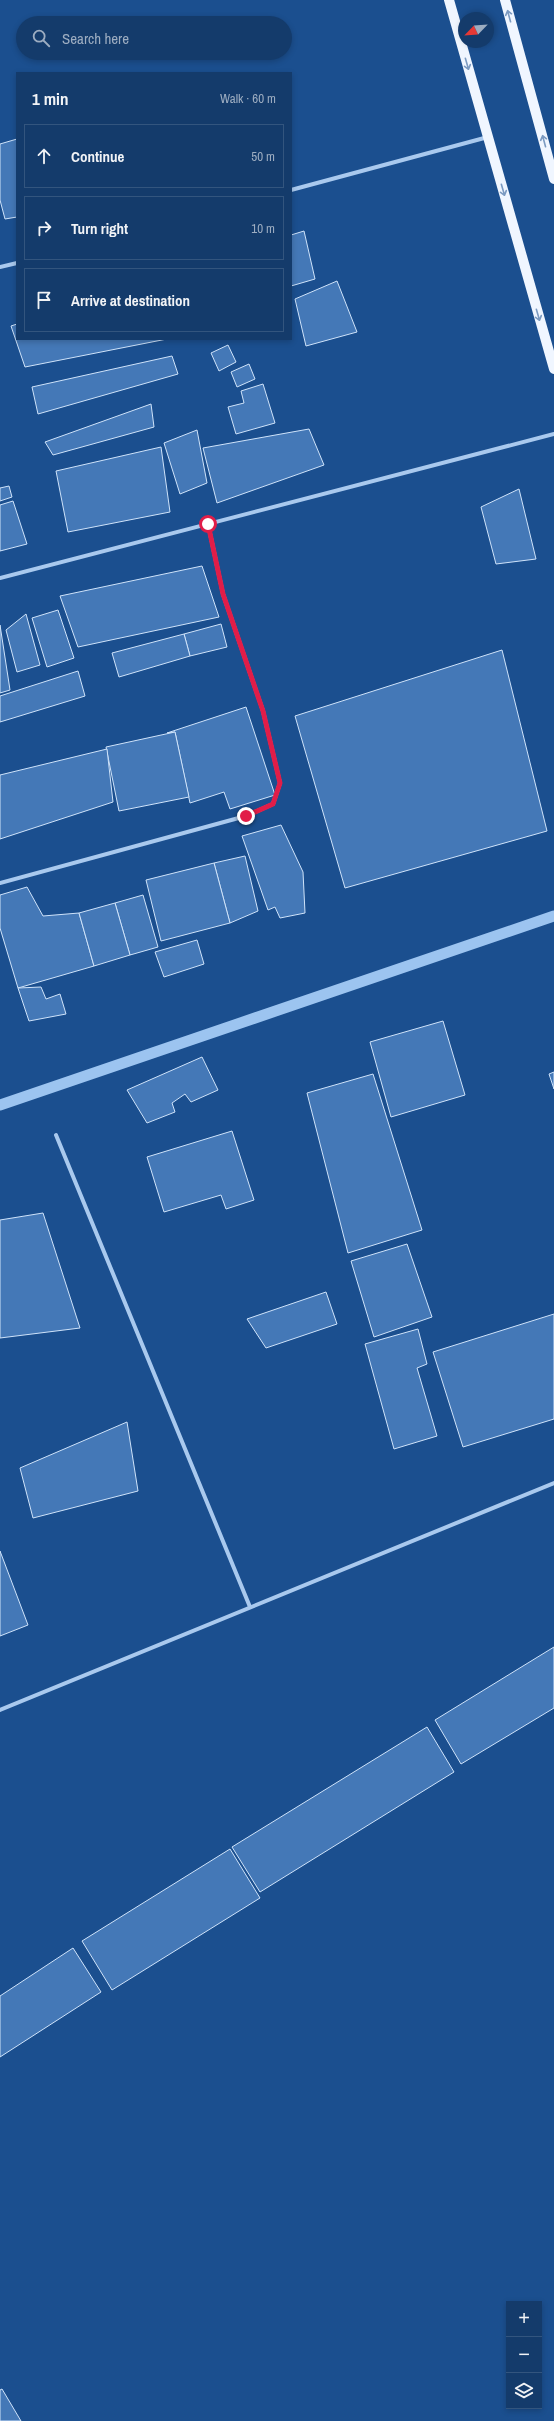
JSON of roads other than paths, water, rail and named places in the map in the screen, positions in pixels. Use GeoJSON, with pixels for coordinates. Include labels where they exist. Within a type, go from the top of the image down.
{"type":"FeatureCollection","features":[{"type":"Feature","properties":{"kind":"main road"},"geometry":{"type":"LineString","coordinates":[[449,0],[554,369]]}},
{"type":"Feature","properties":{"kind":"main road"},"geometry":{"type":"LineString","coordinates":[[505,0],[554,179]]}},
{"type":"Feature","properties":{"kind":"street"},"geometry":{"type":"LineString","coordinates":[[292,190],[488,137]]}},
{"type":"Feature","properties":{"kind":"street"},"geometry":{"type":"LineString","coordinates":[[0,267],[16,263]]}},
{"type":"Feature","properties":{"kind":"street"},"geometry":{"type":"LineString","coordinates":[[0,578],[554,434]]}},
{"type":"Feature","properties":{"kind":"street"},"geometry":{"type":"LineString","coordinates":[[0,883],[246,816],[273,804],[280,783],[263,711],[223,594],[208,524]]}},
{"type":"Feature","properties":{"kind":"street"},"geometry":{"type":"LineString","coordinates":[[56,1135],[250,1607]]}},
{"type":"Feature","properties":{"kind":"street"},"geometry":{"type":"LineString","coordinates":[[0,1710],[554,1482]]}},
{"type":"Feature","properties":{"kind":"waterway"},"geometry":{"type":"LineString","coordinates":[[0,1105],[554,916]]}}]}
